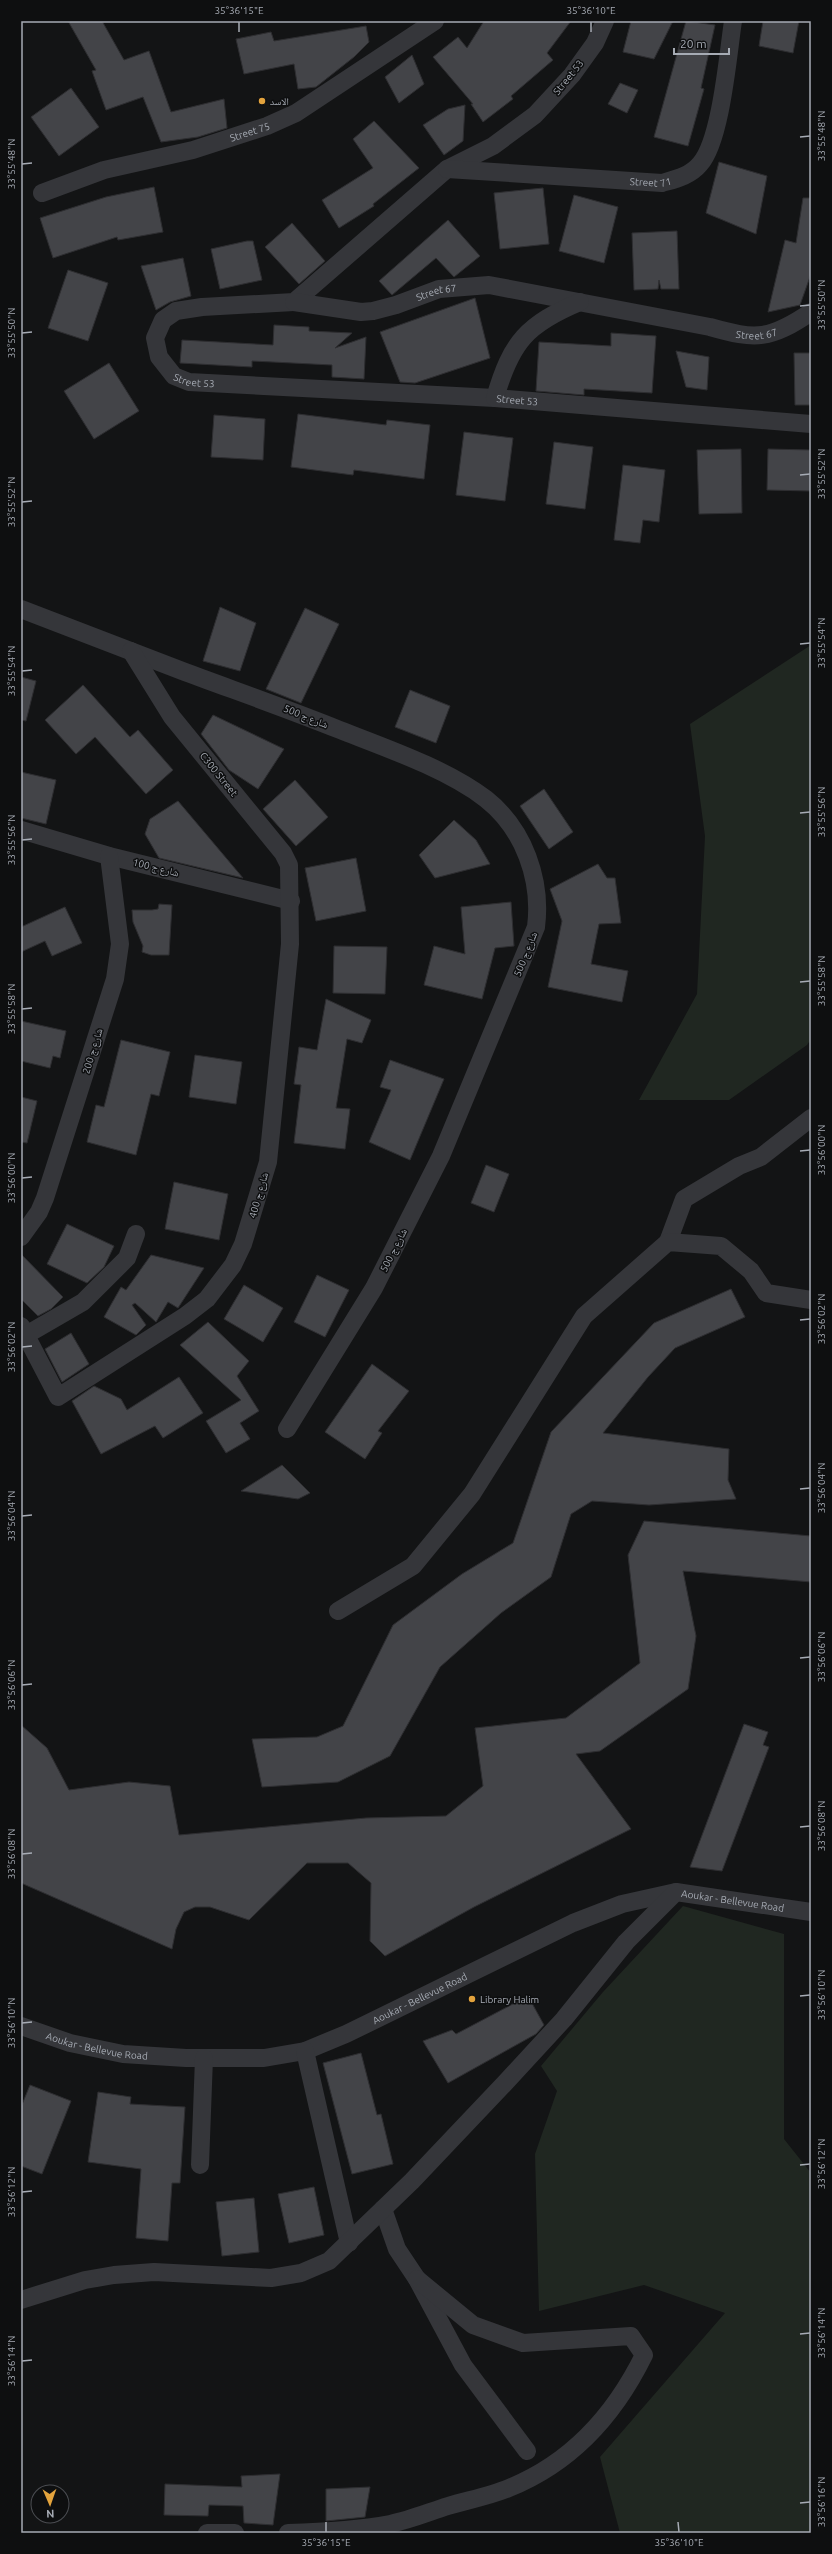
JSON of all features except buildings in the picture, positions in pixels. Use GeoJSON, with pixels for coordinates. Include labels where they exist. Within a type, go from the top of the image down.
{"type":"FeatureCollection","features":[{"type":"Feature","properties":{"kind":"street","name":"Street 75"},"geometry":{"type":"LineString","coordinates":[[42,193],[104,170],[193,150],[267,126],[296,113],[435,21]]}},
{"type":"Feature","properties":{"kind":"street","name":"Street 53"},"geometry":{"type":"LineString","coordinates":[[605,21],[595,43],[572,75],[535,114],[493,146],[447,169],[294,302],[202,307],[176,311],[163,320],[158,328],[155,338],[159,357],[174,376],[189,382],[495,398],[811,424]]}},
{"type":"Feature","properties":{"kind":"street","name":"Street 71"},"geometry":{"type":"LineString","coordinates":[[447,169],[662,183],[681,178],[700,164],[709,151],[717,117],[733,21]]}},
{"type":"Feature","properties":{"kind":"street","name":"Street 67"},"geometry":{"type":"LineString","coordinates":[[294,302],[361,312],[396,305],[439,289],[482,285],[505,287],[710,327],[743,336],[761,336],[774,332],[811,312]]}},
{"type":"Feature","properties":{"kind":"street"},"geometry":{"type":"LineString","coordinates":[[495,398],[502,374],[524,336],[549,316],[580,302]]}},
{"type":"Feature","properties":{"kind":"street","name":"شارع ج 500"},"geometry":{"type":"LineString","coordinates":[[21,609],[269,701],[399,753],[461,783],[487,800],[506,820],[525,851],[535,878],[538,910],[536,927],[441,1156],[374,1288],[287,1429]]}},
{"type":"Feature","properties":{"kind":"street","name":"C300 Street"},"geometry":{"type":"LineString","coordinates":[[131,651],[172,717],[283,853],[289,865],[291,901]]}},
{"type":"Feature","properties":{"kind":"street","name":"شارع ج 100"},"geometry":{"type":"LineString","coordinates":[[21,830],[109,856],[291,901]]}},
{"type":"Feature","properties":{"kind":"street","name":"شارع ج 200"},"geometry":{"type":"LineString","coordinates":[[21,1236],[39,1212],[45,1198],[118,964],[120,944],[109,856]]}},
{"type":"Feature","properties":{"kind":"street","name":"شارع ج 400"},"geometry":{"type":"LineString","coordinates":[[24,1330],[58,1397],[185,1316],[207,1299],[233,1265],[250,1222],[268,1162],[290,944],[291,901]]}},
{"type":"Feature","properties":{"kind":"street"},"geometry":{"type":"LineString","coordinates":[[338,1611],[413,1566],[472,1494],[584,1316],[668,1242],[684,1199],[739,1166],[761,1157],[811,1118]]}},
{"type":"Feature","properties":{"kind":"street"},"geometry":{"type":"LineString","coordinates":[[24,1330],[83,1302],[127,1258],[136,1234]]}},
{"type":"Feature","properties":{"kind":"street"},"geometry":{"type":"LineString","coordinates":[[668,1242],[721,1246],[751,1271],[766,1293],[811,1300]]}},
{"type":"Feature","properties":{"kind":"street"},"geometry":{"type":"LineString","coordinates":[[21,2300],[85,2280],[114,2275],[154,2272],[271,2278],[316,2268],[329,2261],[383,2210],[505,2083],[564,2019],[626,1942],[676,1892]]}},
{"type":"Feature","properties":{"kind":"street","name":"Aoukar - Bellevue Road"},"geometry":{"type":"LineString","coordinates":[[21,2026],[70,2043],[123,2054],[204,2058],[264,2058],[305,2051],[346,2034],[573,1923],[622,1904],[676,1892],[811,1912]]}},
{"type":"Feature","properties":{"kind":"street"},"geometry":{"type":"LineString","coordinates":[[305,2051],[349,2243]]}},
{"type":"Feature","properties":{"kind":"street"},"geometry":{"type":"LineString","coordinates":[[200,2165],[204,2058]]}},
{"type":"Feature","properties":{"kind":"street"},"geometry":{"type":"LineString","coordinates":[[383,2210],[397,2249],[417,2279],[463,2365],[527,2451]]}},
{"type":"Feature","properties":{"kind":"street"},"geometry":{"type":"LineString","coordinates":[[288,2533],[336,2531],[391,2523],[508,2489],[544,2472],[576,2448],[605,2418],[632,2379],[644,2356],[631,2336],[523,2343],[473,2325],[417,2279]]}},
{"type":"Feature","properties":{"kind":"street"},"geometry":{"type":"LineString","coordinates":[[207,2533],[235,2533]]}},
{"type":"Feature","properties":{"kind":"shaded area"},"geometry":{"type":"Polygon","coordinates":[[[811,645],[811,1039],[807,1045],[729,1100],[639,1100],[697,994],[705,836],[690,724],[811,645]]]}},
{"type":"Feature","properties":{"kind":"shaded area"},"geometry":{"type":"Polygon","coordinates":[[[683,1906],[784,1934],[784,2139],[811,2173],[811,2533],[620,2533],[600,2457],[725,2313],[644,2285],[539,2311],[535,2154],[557,2091],[541,2066],[603,1992],[683,1906]]]}},
{"type":"Feature","properties":{"kind":"place","name":"الاسد"},"geometry":{"type":"Point","coordinates":[262,101]}},
{"type":"Feature","properties":{"kind":"place","name":"Library Halim"},"geometry":{"type":"Point","coordinates":[472,1999]}}]}
